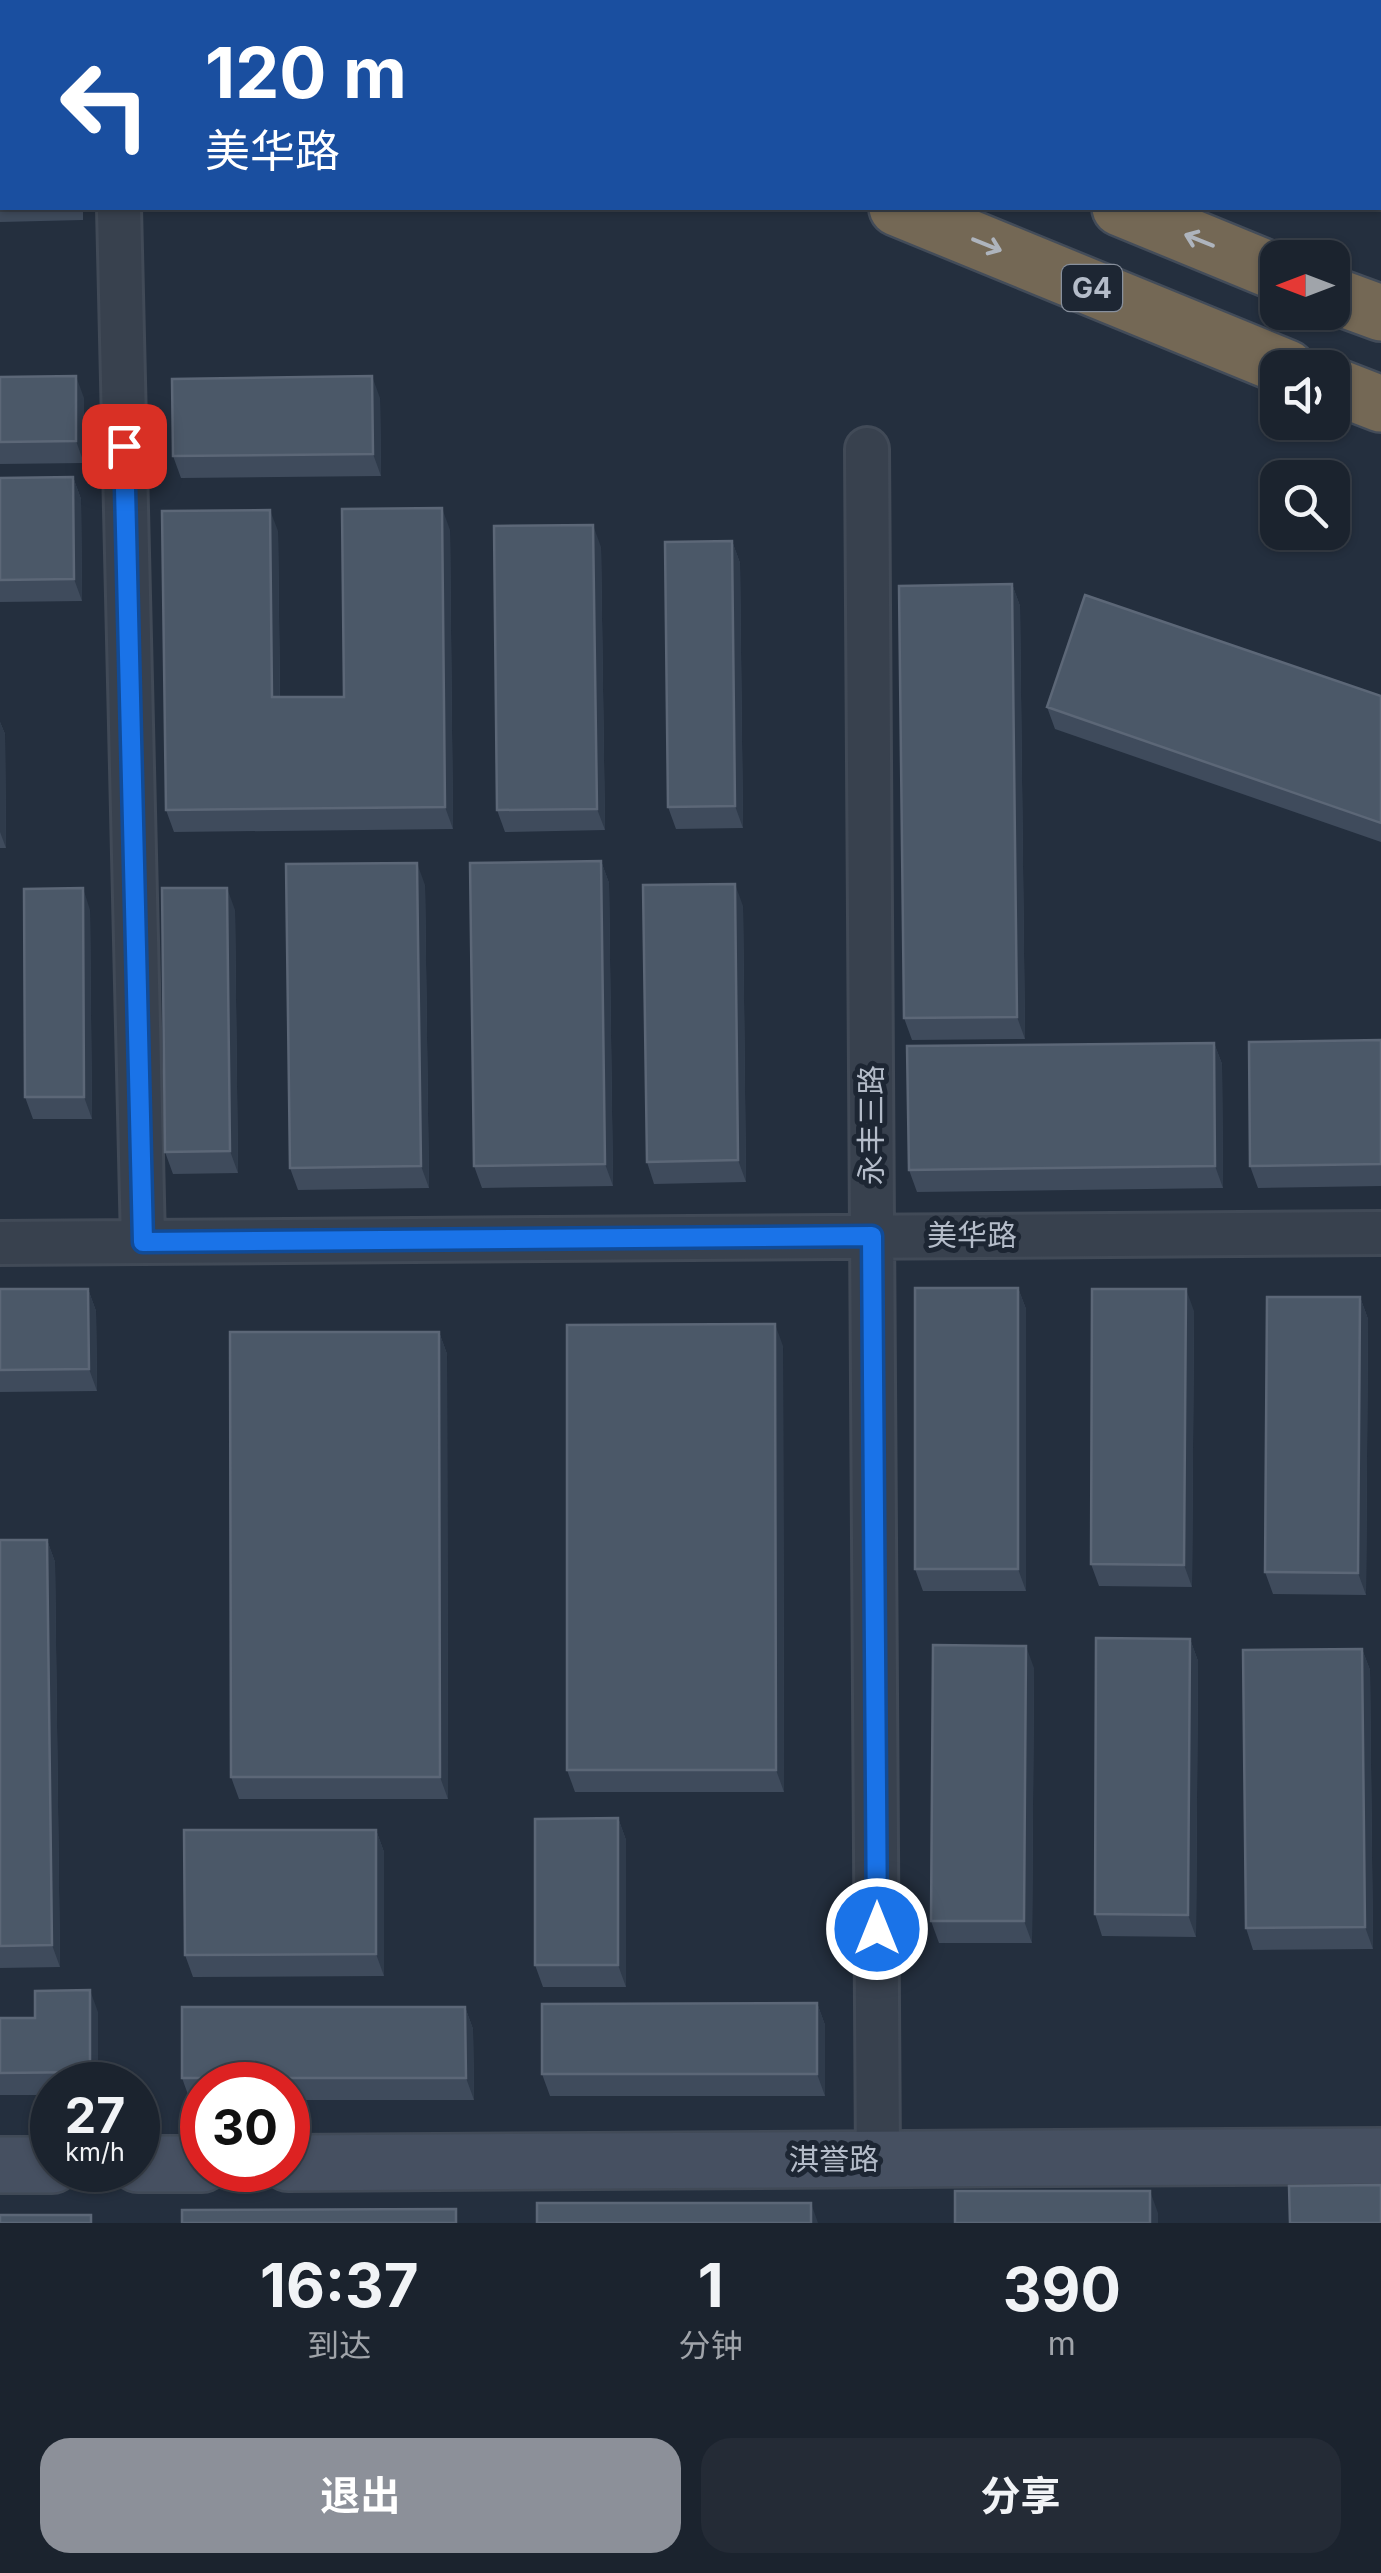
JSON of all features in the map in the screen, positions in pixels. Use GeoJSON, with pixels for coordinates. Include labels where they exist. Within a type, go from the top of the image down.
{"type":"FeatureCollection","features":[{"type":"Feature","properties":{"kind":"highway","name":"G4"},"geometry":{"type":"LineString","coordinates":[[902,210],[1260,357]]}},
{"type":"Feature","properties":{"kind":"highway"},"geometry":{"type":"LineString","coordinates":[[1125,210],[1260,266]]}},
{"type":"Feature","properties":{"kind":"highway"},"geometry":{"type":"LineString","coordinates":[[1350,301],[1381,313]]}},
{"type":"Feature","properties":{"kind":"highway"},"geometry":{"type":"LineString","coordinates":[[1350,392],[1381,404]]}},
{"type":"Feature","properties":{"kind":"street"},"geometry":{"type":"LineString","coordinates":[[119,210],[143,1242]]}},
{"type":"Feature","properties":{"kind":"street","name":"永丰三路"},"geometry":{"type":"LineString","coordinates":[[868,450],[878,2160]]}},
{"type":"Feature","properties":{"kind":"street","name":"美华路"},"geometry":{"type":"LineString","coordinates":[[0,1242],[1381,1233]]}},
{"type":"Feature","properties":{"kind":"street","name":"淇誉路"},"geometry":{"type":"LineString","coordinates":[[310,2164],[1381,2156]]}},
{"type":"Feature","properties":{"kind":"street"},"geometry":{"type":"LineString","coordinates":[[0,2165],[30,2165]]}},
{"type":"Feature","properties":{"kind":"building"},"geometry":{"type":"Polygon","coordinates":[[[76,376],[76,441],[0,442],[0,377],[76,376]]]}},
{"type":"Feature","properties":{"kind":"building"},"geometry":{"type":"Polygon","coordinates":[[[372,376],[373,454],[173,456],[172,379],[372,376]]]}},
{"type":"Feature","properties":{"kind":"building"},"geometry":{"type":"Polygon","coordinates":[[[73,477],[74,579],[0,580],[0,478],[73,477]]]}},
{"type":"Feature","properties":{"kind":"building"},"geometry":{"type":"Polygon","coordinates":[[[442,508],[445,807],[166,810],[162,511],[270,510],[272,697],[344,697],[342,509],[442,508]]]}},
{"type":"Feature","properties":{"kind":"building"},"geometry":{"type":"Polygon","coordinates":[[[593,525],[597,809],[497,810],[494,526],[593,525]]]}},
{"type":"Feature","properties":{"kind":"building"},"geometry":{"type":"Polygon","coordinates":[[[732,541],[735,806],[668,807],[665,542],[732,541]]]}},
{"type":"Feature","properties":{"kind":"building"},"geometry":{"type":"Polygon","coordinates":[[[1012,584],[1017,1017],[904,1018],[899,586],[1012,584]]]}},
{"type":"Feature","properties":{"kind":"building"},"geometry":{"type":"Polygon","coordinates":[[[1085,595],[1381,696],[1381,823],[1047,707],[1085,595]]]}},
{"type":"Feature","properties":{"kind":"building"},"geometry":{"type":"Polygon","coordinates":[[[601,861],[605,1164],[474,1166],[470,863],[601,861]]]}},
{"type":"Feature","properties":{"kind":"building"},"geometry":{"type":"Polygon","coordinates":[[[417,863],[421,1166],[290,1168],[286,864],[417,863]]]}},
{"type":"Feature","properties":{"kind":"building"},"geometry":{"type":"Polygon","coordinates":[[[735,884],[738,1160],[647,1162],[643,885],[735,884]]]}},
{"type":"Feature","properties":{"kind":"building"},"geometry":{"type":"Polygon","coordinates":[[[83,888],[84,1097],[25,1097],[24,889],[83,888]]]}},
{"type":"Feature","properties":{"kind":"building"},"geometry":{"type":"Polygon","coordinates":[[[162,888],[227,888],[230,1151],[165,1152],[162,888]]]}},
{"type":"Feature","properties":{"kind":"building"},"geometry":{"type":"Polygon","coordinates":[[[1381,1040],[1381,1164],[1250,1166],[1249,1042],[1381,1040]]]}},
{"type":"Feature","properties":{"kind":"building"},"geometry":{"type":"Polygon","coordinates":[[[1214,1043],[1215,1166],[909,1170],[907,1046],[1214,1043]]]}},
{"type":"Feature","properties":{"kind":"building"},"geometry":{"type":"Polygon","coordinates":[[[915,1288],[1018,1288],[1018,1569],[915,1569],[915,1288]]]}},
{"type":"Feature","properties":{"kind":"building"},"geometry":{"type":"Polygon","coordinates":[[[0,1289],[88,1289],[89,1369],[0,1370],[0,1289]]]}},
{"type":"Feature","properties":{"kind":"building"},"geometry":{"type":"Polygon","coordinates":[[[1092,1289],[1186,1289],[1184,1565],[1091,1564],[1092,1289]]]}},
{"type":"Feature","properties":{"kind":"building"},"geometry":{"type":"Polygon","coordinates":[[[1267,1297],[1360,1297],[1358,1573],[1265,1572],[1267,1297]]]}},
{"type":"Feature","properties":{"kind":"building"},"geometry":{"type":"Polygon","coordinates":[[[775,1324],[776,1770],[567,1770],[567,1325],[775,1324]]]}},
{"type":"Feature","properties":{"kind":"building"},"geometry":{"type":"Polygon","coordinates":[[[230,1332],[439,1332],[440,1777],[231,1777],[230,1332]]]}},
{"type":"Feature","properties":{"kind":"building"},"geometry":{"type":"Polygon","coordinates":[[[0,1540],[47,1540],[52,1945],[0,1946],[0,1540]]]}},
{"type":"Feature","properties":{"kind":"building"},"geometry":{"type":"Polygon","coordinates":[[[1096,1638],[1190,1639],[1188,1915],[1095,1914],[1096,1638]]]}},
{"type":"Feature","properties":{"kind":"building"},"geometry":{"type":"Polygon","coordinates":[[[933,1645],[1026,1646],[1024,1921],[931,1921],[933,1645]]]}},
{"type":"Feature","properties":{"kind":"building"},"geometry":{"type":"Polygon","coordinates":[[[1362,1649],[1365,1927],[1246,1928],[1243,1650],[1362,1649]]]}},
{"type":"Feature","properties":{"kind":"building"},"geometry":{"type":"Polygon","coordinates":[[[618,1818],[618,1965],[535,1965],[535,1819],[618,1818]]]}},
{"type":"Feature","properties":{"kind":"building"},"geometry":{"type":"Polygon","coordinates":[[[184,1830],[376,1830],[376,1954],[185,1955],[184,1830]]]}},
{"type":"Feature","properties":{"kind":"building"},"geometry":{"type":"Polygon","coordinates":[[[90,1990],[90,2062],[30,2062],[30,2073],[0,2073],[0,2018],[35,2018],[35,1991],[90,1990]]]}},
{"type":"Feature","properties":{"kind":"building"},"geometry":{"type":"Polygon","coordinates":[[[817,2003],[817,2074],[542,2074],[542,2004],[817,2003]]]}},
{"type":"Feature","properties":{"kind":"building"},"geometry":{"type":"Polygon","coordinates":[[[182,2007],[465,2007],[466,2078],[310,2078],[310,2062],[182,2062],[182,2007]]]}},
{"type":"Feature","properties":{"kind":"building"},"geometry":{"type":"Polygon","coordinates":[[[1381,2185],[1381,2223],[1290,2223],[1289,2186],[1381,2185]]]}},
{"type":"Feature","properties":{"kind":"building"},"geometry":{"type":"Polygon","coordinates":[[[955,2191],[1150,2191],[1150,2223],[955,2223],[955,2191]]]}},
{"type":"Feature","properties":{"kind":"building"},"geometry":{"type":"Polygon","coordinates":[[[537,2203],[811,2203],[811,2223],[537,2223],[537,2203]]]}},
{"type":"Feature","properties":{"kind":"building"},"geometry":{"type":"Polygon","coordinates":[[[456,2209],[456,2223],[182,2223],[182,2210],[456,2209]]]}},
{"type":"Feature","properties":{"kind":"building"},"geometry":{"type":"Polygon","coordinates":[[[0,2215],[91,2215],[91,2223],[0,2223],[0,2215]]]}},
{"type":"Feature","properties":{"kind":"route"},"geometry":{"type":"LineString","coordinates":[[124,446],[143,1242],[872,1236],[877,1929]]}}]}
